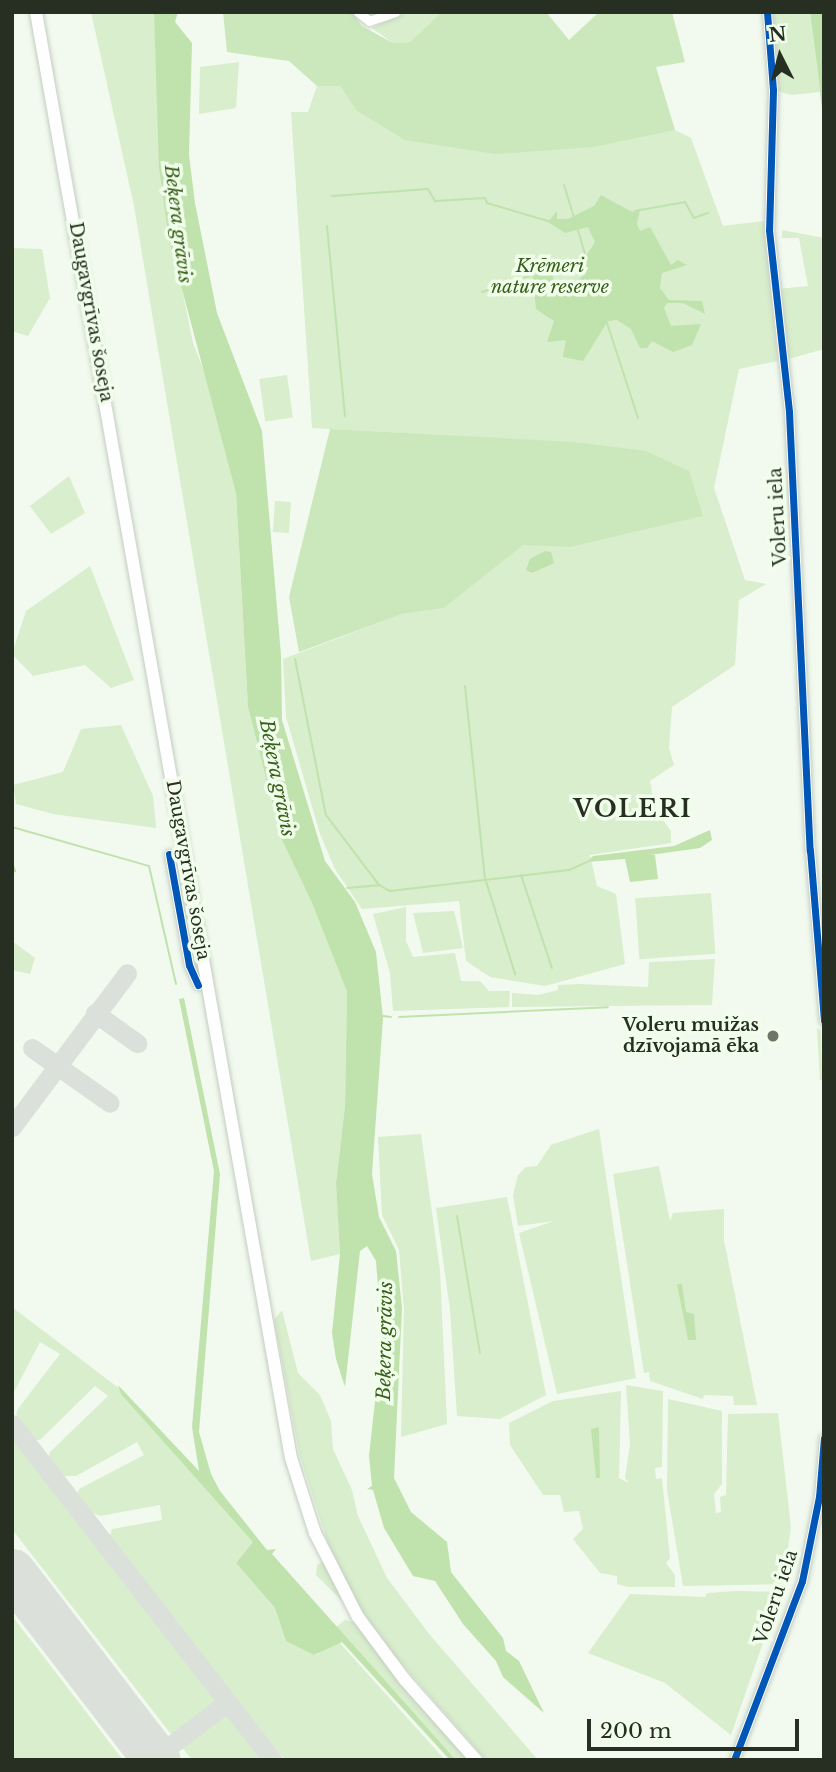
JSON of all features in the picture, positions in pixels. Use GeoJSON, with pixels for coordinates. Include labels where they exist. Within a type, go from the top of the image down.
{"type":"FeatureCollection","features":[{"type":"Feature","properties":{"kind":"main road","name":"Daugavgrīvas šoseja"},"geometry":{"type":"LineString","coordinates":[[36,12],[291,1458],[315,1534],[358,1617],[405,1680],[476,1760]]}},
{"type":"Feature","properties":{"kind":"street"},"geometry":{"type":"LineString","coordinates":[[358,12],[369,21],[395,12]]}},
{"type":"Feature","properties":{"kind":"street","name":"Voleru iela"},"geometry":{"type":"LineString","coordinates":[[767,12],[773,90],[769,230],[789,412],[810,850],[824,1020]]}},
{"type":"Feature","properties":{"kind":"street"},"geometry":{"type":"LineString","coordinates":[[169,854],[189,965],[198,985]]}},
{"type":"Feature","properties":{"kind":"street","name":"Voleru iela"},"geometry":{"type":"LineString","coordinates":[[734,1760],[802,1581],[819,1497],[824,1438]]}},
{"type":"Feature","properties":{"kind":"green space"},"geometry":{"type":"Polygon","coordinates":[[[91,12],[155,13],[161,186],[193,343],[207,379],[236,493],[248,707],[281,838],[312,903],[347,992],[345,1106],[336,1182],[340,1254],[311,1261],[134,206],[91,12]]]}},
{"type":"Feature","properties":{"kind":"green space"},"geometry":{"type":"Polygon","coordinates":[[[407,12],[442,12],[410,42],[393,43],[372,28],[407,12]]]}},
{"type":"Feature","properties":{"kind":"green space"},"geometry":{"type":"Polygon","coordinates":[[[769,12],[810,12],[820,92],[792,95],[776,91],[769,12]]]}},
{"type":"Feature","properties":{"kind":"green space"},"geometry":{"type":"Polygon","coordinates":[[[239,62],[236,108],[199,114],[200,67],[239,62]]]}},
{"type":"Feature","properties":{"kind":"green space","name":"Krēmeri nature reserve"},"geometry":{"type":"Polygon","coordinates":[[[317,86],[340,86],[356,110],[675,130],[691,138],[723,226],[764,221],[778,361],[739,369],[714,488],[745,580],[766,584],[739,600],[735,665],[672,707],[669,748],[674,765],[650,781],[655,809],[671,831],[671,843],[590,855],[597,886],[616,894],[625,964],[545,986],[490,977],[466,961],[459,901],[362,909],[335,869],[320,834],[286,717],[283,659],[402,614],[444,608],[523,544],[571,547],[702,516],[582,443],[312,428],[291,112],[308,112],[317,86]]]}},
{"type":"Feature","properties":{"kind":"green space"},"geometry":{"type":"Polygon","coordinates":[[[782,230],[824,238],[824,349],[785,360],[778,289],[808,286],[799,238],[782,238],[782,230]]]}},
{"type":"Feature","properties":{"kind":"green space"},"geometry":{"type":"Polygon","coordinates":[[[12,248],[42,249],[50,298],[28,336],[12,331],[12,248]]]}},
{"type":"Feature","properties":{"kind":"green space"},"geometry":{"type":"Polygon","coordinates":[[[287,375],[293,418],[265,421],[259,379],[287,375]]]}},
{"type":"Feature","properties":{"kind":"green space"},"geometry":{"type":"Polygon","coordinates":[[[69,476],[85,513],[51,534],[30,506],[69,476]]]}},
{"type":"Feature","properties":{"kind":"green space"},"geometry":{"type":"Polygon","coordinates":[[[275,501],[291,502],[289,533],[273,532],[275,501]]]}},
{"type":"Feature","properties":{"kind":"green space"},"geometry":{"type":"Polygon","coordinates":[[[90,566],[134,680],[111,688],[85,665],[33,676],[12,654],[26,611],[90,566]]]}},
{"type":"Feature","properties":{"kind":"green space"},"geometry":{"type":"Polygon","coordinates":[[[121,725],[153,796],[156,828],[53,814],[16,804],[13,785],[63,772],[81,729],[121,725]]]}},
{"type":"Feature","properties":{"kind":"green space"},"geometry":{"type":"Polygon","coordinates":[[[711,893],[715,954],[639,959],[635,898],[711,893]]]}},
{"type":"Feature","properties":{"kind":"green space"},"geometry":{"type":"Polygon","coordinates":[[[406,907],[406,941],[413,957],[455,953],[461,981],[480,981],[489,991],[510,991],[509,1007],[393,1011],[390,973],[373,914],[406,907]]]}},
{"type":"Feature","properties":{"kind":"green space"},"geometry":{"type":"Polygon","coordinates":[[[454,911],[463,948],[423,953],[413,913],[454,911]]]}},
{"type":"Feature","properties":{"kind":"green space"},"geometry":{"type":"Polygon","coordinates":[[[12,941],[35,958],[30,974],[12,970],[12,941]]]}},
{"type":"Feature","properties":{"kind":"green space"},"geometry":{"type":"Polygon","coordinates":[[[715,959],[712,1005],[512,1007],[512,993],[538,995],[558,990],[558,985],[579,984],[648,987],[649,962],[715,959]]]}},
{"type":"Feature","properties":{"kind":"green space"},"geometry":{"type":"Polygon","coordinates":[[[817,1028],[821,1030],[822,1080],[820,1080],[817,1028]]]}},
{"type":"Feature","properties":{"kind":"green space"},"geometry":{"type":"Polygon","coordinates":[[[599,1129],[636,1378],[557,1394],[519,1233],[554,1221],[518,1226],[513,1195],[518,1175],[526,1167],[537,1166],[551,1145],[599,1129]]]}},
{"type":"Feature","properties":{"kind":"green space"},"geometry":{"type":"Polygon","coordinates":[[[421,1134],[440,1270],[447,1424],[401,1437],[404,1310],[399,1250],[382,1215],[378,1137],[421,1134]]]}},
{"type":"Feature","properties":{"kind":"green space"},"geometry":{"type":"Polygon","coordinates":[[[659,1166],[670,1221],[673,1213],[724,1209],[724,1240],[757,1405],[734,1405],[733,1396],[704,1395],[703,1399],[650,1381],[649,1372],[644,1373],[613,1174],[659,1166]]]}},
{"type":"Feature","properties":{"kind":"green space"},"geometry":{"type":"Polygon","coordinates":[[[507,1197],[546,1395],[500,1419],[457,1416],[450,1310],[436,1208],[507,1197]]]}},
{"type":"Feature","properties":{"kind":"green space"},"geometry":{"type":"Polygon","coordinates":[[[12,1307],[120,1389],[254,1542],[236,1563],[275,1608],[286,1641],[316,1655],[338,1641],[445,1760],[285,1760],[109,1539],[112,1529],[162,1520],[160,1505],[100,1516],[90,1512],[77,1496],[79,1489],[144,1455],[137,1442],[76,1476],[60,1476],[48,1461],[50,1452],[108,1396],[95,1386],[40,1440],[33,1440],[16,1419],[17,1410],[60,1354],[40,1342],[12,1396],[12,1307]]]}},
{"type":"Feature","properties":{"kind":"green space"},"geometry":{"type":"Polygon","coordinates":[[[282,1310],[298,1373],[320,1395],[331,1421],[333,1449],[352,1490],[358,1516],[387,1578],[430,1635],[538,1760],[486,1760],[394,1655],[359,1606],[328,1543],[300,1457],[274,1320],[282,1310]]]}},
{"type":"Feature","properties":{"kind":"green space"},"geometry":{"type":"Polygon","coordinates":[[[626,1385],[663,1391],[662,1467],[655,1468],[656,1479],[662,1478],[670,1558],[666,1563],[675,1575],[675,1587],[628,1587],[617,1584],[617,1576],[600,1573],[573,1539],[583,1529],[579,1511],[564,1512],[560,1495],[543,1495],[510,1445],[509,1423],[553,1401],[621,1391],[619,1478],[629,1483],[625,1478],[630,1444],[626,1385]]]}},
{"type":"Feature","properties":{"kind":"green space"},"geometry":{"type":"Polygon","coordinates":[[[668,1399],[722,1411],[722,1484],[714,1494],[716,1513],[721,1512],[720,1497],[726,1495],[728,1414],[778,1413],[791,1527],[783,1584],[683,1586],[667,1490],[668,1399]]]}},
{"type":"Feature","properties":{"kind":"green space"},"geometry":{"type":"Polygon","coordinates":[[[12,1432],[218,1694],[217,1704],[174,1738],[12,1529],[12,1432]]]}},
{"type":"Feature","properties":{"kind":"green space"},"geometry":{"type":"Polygon","coordinates":[[[324,1561],[348,1607],[316,1575],[317,1565],[324,1561]]]}},
{"type":"Feature","properties":{"kind":"green space"},"geometry":{"type":"Polygon","coordinates":[[[777,1592],[784,1596],[774,1611],[731,1735],[665,1683],[588,1653],[630,1594],[705,1597],[707,1593],[777,1592]]]}},
{"type":"Feature","properties":{"kind":"green space"},"geometry":{"type":"Polygon","coordinates":[[[12,1616],[47,1661],[123,1760],[12,1760],[12,1616]]]}},
{"type":"Feature","properties":{"kind":"green space"},"geometry":{"type":"Polygon","coordinates":[[[345,1620],[355,1622],[470,1760],[456,1760],[336,1627],[345,1620]]]}},
{"type":"Feature","properties":{"kind":"green space"},"geometry":{"type":"Polygon","coordinates":[[[227,1712],[238,1720],[268,1760],[192,1760],[181,1746],[227,1712]]]}},
{"type":"Feature","properties":{"kind":"shaded area"},"geometry":{"type":"Polygon","coordinates":[[[223,12],[352,12],[362,26],[393,43],[410,42],[442,12],[546,12],[569,40],[599,12],[672,12],[685,62],[656,67],[675,130],[593,147],[496,154],[405,140],[356,110],[340,86],[317,86],[289,61],[227,52],[223,12]]]}},
{"type":"Feature","properties":{"kind":"shaded area"},"geometry":{"type":"Polygon","coordinates":[[[330,429],[574,442],[646,451],[689,471],[703,516],[571,547],[523,545],[444,608],[402,614],[299,652],[289,597],[330,429]]]}},
{"type":"Feature","properties":{"kind":"water","name":"Beķera grāvis"},"geometry":{"type":"Polygon","coordinates":[[[154,12],[178,12],[175,22],[192,43],[189,155],[195,203],[217,313],[262,431],[281,655],[282,720],[325,861],[355,902],[376,952],[383,1018],[372,1174],[379,1217],[396,1251],[402,1308],[394,1478],[411,1512],[447,1542],[451,1572],[503,1638],[506,1651],[519,1661],[544,1713],[503,1677],[496,1661],[463,1624],[435,1581],[413,1576],[384,1528],[373,1490],[367,1489],[372,1486],[369,1456],[382,1337],[376,1261],[367,1246],[360,1251],[345,1387],[336,1359],[332,1333],[340,1254],[336,1183],[345,1106],[347,992],[312,903],[281,838],[248,707],[236,493],[169,240],[159,168],[154,12]]]}},
{"type":"Feature","properties":{"kind":"water"},"geometry":{"type":"Polygon","coordinates":[[[810,12],[824,12],[824,127],[818,74],[810,12]]]}},
{"type":"Feature","properties":{"kind":"water"},"geometry":{"type":"Polygon","coordinates":[[[601,195],[632,212],[640,209],[637,224],[640,231],[650,227],[671,265],[678,260],[687,265],[662,273],[660,288],[669,300],[702,301],[705,314],[683,303],[667,303],[664,308],[671,326],[701,324],[692,345],[673,352],[652,341],[647,348],[640,348],[631,329],[617,320],[608,321],[583,361],[563,357],[566,340],[547,342],[554,321],[536,309],[531,262],[552,268],[555,295],[586,274],[586,256],[595,242],[588,227],[565,233],[548,222],[557,211],[557,219],[568,219],[594,206],[601,195]]]}},
{"type":"Feature","properties":{"kind":"water"},"geometry":{"type":"Polygon","coordinates":[[[545,551],[551,552],[554,563],[532,573],[526,570],[530,559],[545,551]]]}},
{"type":"Feature","properties":{"kind":"water"},"geometry":{"type":"Polygon","coordinates":[[[710,830],[712,840],[700,848],[650,855],[655,855],[658,879],[630,882],[625,859],[587,862],[593,856],[674,846],[710,830]]]}},
{"type":"Feature","properties":{"kind":"water"},"geometry":{"type":"Polygon","coordinates":[[[184,998],[220,1174],[199,1432],[211,1474],[220,1491],[267,1550],[276,1549],[272,1554],[456,1760],[450,1760],[342,1642],[314,1655],[286,1641],[275,1608],[236,1563],[253,1542],[121,1394],[118,1385],[199,1471],[192,1427],[214,1171],[179,999],[184,998]]]}},
{"type":"Feature","properties":{"kind":"water"},"geometry":{"type":"Polygon","coordinates":[[[677,1284],[682,1284],[686,1312],[694,1314],[696,1340],[688,1340],[677,1284]]]}},
{"type":"Feature","properties":{"kind":"water"},"geometry":{"type":"Polygon","coordinates":[[[599,1427],[600,1478],[596,1478],[591,1429],[599,1427]]]}},
{"type":"Feature","properties":{"kind":"waterway"},"geometry":{"type":"LineString","coordinates":[[564,185],[574,218]]}},
{"type":"Feature","properties":{"kind":"waterway"},"geometry":{"type":"LineString","coordinates":[[332,196],[428,189],[435,201],[485,198],[487,203],[551,222]]}},
{"type":"Feature","properties":{"kind":"waterway"},"geometry":{"type":"LineString","coordinates":[[635,211],[685,202],[694,218],[708,213]]}},
{"type":"Feature","properties":{"kind":"waterway"},"geometry":{"type":"LineString","coordinates":[[327,226],[345,416]]}},
{"type":"Feature","properties":{"kind":"waterway"},"geometry":{"type":"LineString","coordinates":[[578,230],[586,258]]}},
{"type":"Feature","properties":{"kind":"waterway"},"geometry":{"type":"LineString","coordinates":[[550,268],[585,256]]}},
{"type":"Feature","properties":{"kind":"waterway"},"geometry":{"type":"LineString","coordinates":[[482,292],[532,275]]}},
{"type":"Feature","properties":{"kind":"waterway"},"geometry":{"type":"LineString","coordinates":[[607,323],[638,418]]}},
{"type":"Feature","properties":{"kind":"waterway"},"geometry":{"type":"LineString","coordinates":[[295,659],[326,815],[379,885]]}},
{"type":"Feature","properties":{"kind":"waterway"},"geometry":{"type":"LineString","coordinates":[[465,686],[485,878],[515,974]]}},
{"type":"Feature","properties":{"kind":"waterway"},"geometry":{"type":"LineString","coordinates":[[12,827],[149,866],[176,984]]}},
{"type":"Feature","properties":{"kind":"waterway"},"geometry":{"type":"LineString","coordinates":[[347,888],[379,885],[390,891],[569,870],[587,862]]}},
{"type":"Feature","properties":{"kind":"waterway"},"geometry":{"type":"LineString","coordinates":[[12,863],[15,871]]}},
{"type":"Feature","properties":{"kind":"waterway"},"geometry":{"type":"LineString","coordinates":[[521,875],[552,968]]}},
{"type":"Feature","properties":{"kind":"waterway"},"geometry":{"type":"LineString","coordinates":[[399,1017],[608,1007]]}},
{"type":"Feature","properties":{"kind":"waterway"},"geometry":{"type":"LineString","coordinates":[[383,1016],[391,1017]]}},
{"type":"Feature","properties":{"kind":"waterway"},"geometry":{"type":"LineString","coordinates":[[457,1216],[480,1353]]}},
{"type":"Feature","properties":{"kind":"taxiway"},"geometry":{"type":"LineString","coordinates":[[12,1127],[127,973]]}},
{"type":"Feature","properties":{"kind":"taxiway"},"geometry":{"type":"LineString","coordinates":[[95,1013],[137,1043]]}},
{"type":"Feature","properties":{"kind":"taxiway"},"geometry":{"type":"LineString","coordinates":[[32,1048],[110,1103]]}},
{"type":"Feature","properties":{"kind":"taxiway"},"geometry":{"type":"LineString","coordinates":[[12,1424],[273,1760]]}},
{"type":"Feature","properties":{"kind":"taxiway"},"geometry":{"type":"LineString","coordinates":[[155,1757],[228,1702]]}},
{"type":"Feature","properties":{"kind":"runway"},"geometry":{"type":"LineString","coordinates":[[12,1572],[157,1760]]}},
{"type":"Feature","properties":{"kind":"cycle path"},"geometry":{"type":"LineString","coordinates":[[767,12],[773,90],[769,230],[789,412],[810,850],[824,1020]]}},
{"type":"Feature","properties":{"kind":"cycle path"},"geometry":{"type":"LineString","coordinates":[[169,854],[189,965],[198,985]]}},
{"type":"Feature","properties":{"kind":"cycle path"},"geometry":{"type":"LineString","coordinates":[[734,1760],[802,1581],[819,1497],[824,1438]]}},
{"type":"Feature","properties":{"kind":"place","name":"Voleru muižas dzīvojamā ēka"},"geometry":{"type":"Point","coordinates":[773,1036]}},
{"type":"Feature","properties":{"kind":"district","name":"VOLERI"},"geometry":{"type":"Point","coordinates":[633,809]}}]}
